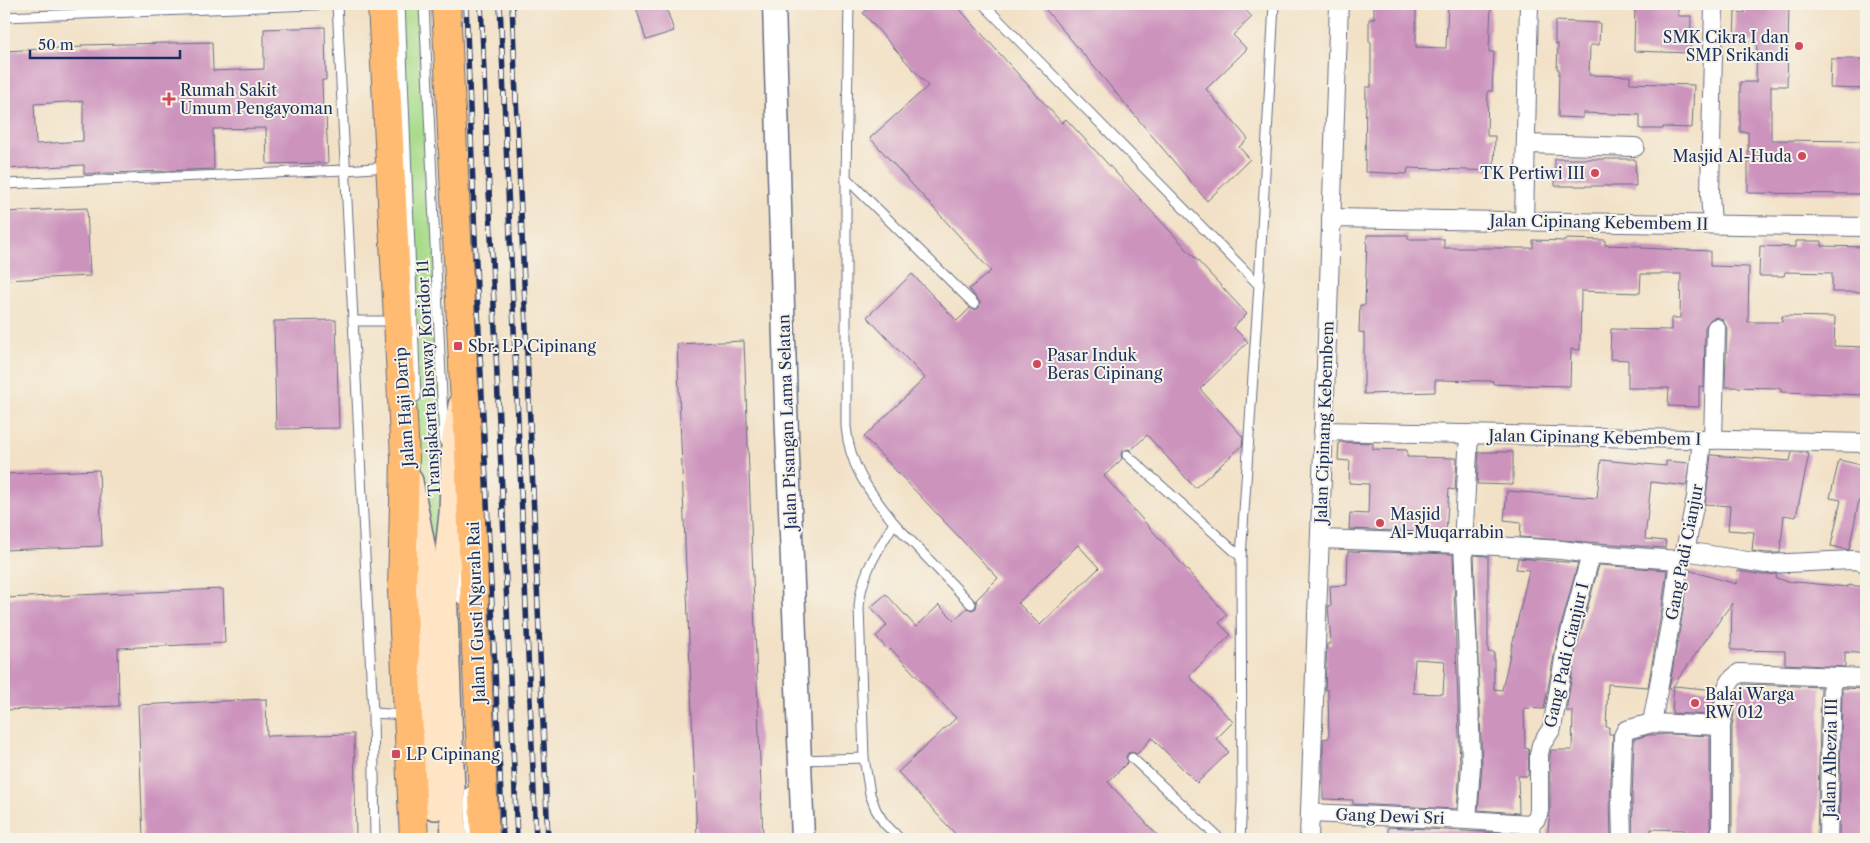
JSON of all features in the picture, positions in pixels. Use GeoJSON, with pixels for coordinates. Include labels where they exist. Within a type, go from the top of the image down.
{"type":"FeatureCollection","features":[{"type":"Feature","properties":{"kind":"main road","name":"Jalan Haji Darip"},"geometry":{"type":"LineString","coordinates":[[382,4],[398,321],[411,466],[423,550],[444,827]]}},
{"type":"Feature","properties":{"kind":"main road","name":"Jalan Haji Darip"},"geometry":{"type":"LineString","coordinates":[[444,827],[444,589],[452,513],[454,443],[464,386],[446,4]]}},
{"type":"Feature","properties":{"kind":"main road","name":"Jalan I Gusti Ngurah Rai"},"geometry":{"type":"LineString","coordinates":[[464,386],[468,429],[475,626],[486,839]]}},
{"type":"Feature","properties":{"kind":"main road"},"geometry":{"type":"LineString","coordinates":[[411,466],[402,557],[414,839]]}},
{"type":"Feature","properties":{"kind":"street","name":"Jalan Pisangan Lama Selatan"},"geometry":{"type":"LineString","coordinates":[[774,4],[786,407],[803,839]]}},
{"type":"Feature","properties":{"kind":"street","name":"Jalan Cipinang Kebembem"},"geometry":{"type":"LineString","coordinates":[[1308,839],[1339,4]]}},
{"type":"Feature","properties":{"kind":"street"},"geometry":{"type":"LineString","coordinates":[[1524,221],[1529,4]]}},
{"type":"Feature","properties":{"kind":"street"},"geometry":{"type":"LineString","coordinates":[[1712,224],[1710,194],[1714,4]]}},
{"type":"Feature","properties":{"kind":"street"},"geometry":{"type":"LineString","coordinates":[[1526,144],[1635,147]]}},
{"type":"Feature","properties":{"kind":"street","name":"Jalan Cipinang Kebembem II"},"geometry":{"type":"LineString","coordinates":[[1331,218],[1866,227]]}},
{"type":"Feature","properties":{"kind":"street","name":"Gang Padi Cianjur"},"geometry":{"type":"LineString","coordinates":[[1652,723],[1682,556],[1707,440],[1716,328]]}},
{"type":"Feature","properties":{"kind":"street","name":"Jalan Cipinang Kebembem I"},"geometry":{"type":"LineString","coordinates":[[1324,431],[1866,443]]}},
{"type":"Feature","properties":{"kind":"street"},"geometry":{"type":"LineString","coordinates":[[1468,434],[1463,544],[1471,766],[1468,820]]}},
{"type":"Feature","properties":{"kind":"street"},"geometry":{"type":"LineString","coordinates":[[1320,539],[1463,544],[1562,550],[1591,554],[1682,556],[1766,564],[1852,560],[1862,561],[1866,564]]}},
{"type":"Feature","properties":{"kind":"street","name":"Gang Padi Cianjur I"},"geometry":{"type":"LineString","coordinates":[[1531,832],[1539,812],[1540,746],[1552,728],[1566,648],[1591,554]]}},
{"type":"Feature","properties":{"kind":"street"},"geometry":{"type":"LineString","coordinates":[[1721,839],[1721,726],[1727,686],[1732,679],[1739,674],[1866,678]]}},
{"type":"Feature","properties":{"kind":"street","name":"Jalan Albezia III"},"geometry":{"type":"LineString","coordinates":[[1828,839],[1832,677]]}},
{"type":"Feature","properties":{"kind":"street"},"geometry":{"type":"LineString","coordinates":[[1622,839],[1623,736],[1626,730],[1652,723],[1721,726]]}},
{"type":"Feature","properties":{"kind":"street","name":"Gang Dewi Sri"},"geometry":{"type":"LineString","coordinates":[[1310,813],[1468,820],[1531,832]]}},
{"type":"Feature","properties":{"kind":"lane"},"geometry":{"type":"LineString","coordinates":[[4,18],[337,4],[373,713],[375,839]]}},
{"type":"Feature","properties":{"kind":"lane","name":"Transjakarta Busway Koridor 11"},"geometry":{"type":"LineString","coordinates":[[400,4],[416,408]]}},
{"type":"Feature","properties":{"kind":"lane","name":"Transjakarta Busway Koridor 11"},"geometry":{"type":"LineString","coordinates":[[424,4],[446,472],[458,555],[462,613]]}},
{"type":"Feature","properties":{"kind":"lane"},"geometry":{"type":"LineString","coordinates":[[849,4],[845,379],[847,439],[855,466],[866,487],[894,523],[971,604]]}},
{"type":"Feature","properties":{"kind":"lane"},"geometry":{"type":"LineString","coordinates":[[983,4],[1259,284]]}},
{"type":"Feature","properties":{"kind":"lane"},"geometry":{"type":"LineString","coordinates":[[1240,839],[1242,801],[1241,557],[1259,284],[1274,4]]}},
{"type":"Feature","properties":{"kind":"lane"},"geometry":{"type":"LineString","coordinates":[[4,184],[345,170],[390,166]]}},
{"type":"Feature","properties":{"kind":"lane"},"geometry":{"type":"LineString","coordinates":[[846,178],[974,304]]}},
{"type":"Feature","properties":{"kind":"lane"},"geometry":{"type":"LineString","coordinates":[[353,321],[398,321]]}},
{"type":"Feature","properties":{"kind":"lane"},"geometry":{"type":"LineString","coordinates":[[1127,455],[1241,557]]}},
{"type":"Feature","properties":{"kind":"lane","name":"Transjakarta Busway Koridor 11"},"geometry":{"type":"LineString","coordinates":[[412,578],[416,503]]}},
{"type":"Feature","properties":{"kind":"lane"},"geometry":{"type":"LineString","coordinates":[[894,523],[869,566],[861,588],[860,607],[864,758],[870,794],[876,810],[884,823],[900,839]]}},
{"type":"Feature","properties":{"kind":"lane"},"geometry":{"type":"LineString","coordinates":[[416,676],[422,822],[421,839]]}},
{"type":"Feature","properties":{"kind":"lane"},"geometry":{"type":"LineString","coordinates":[[373,713],[408,715]]}},
{"type":"Feature","properties":{"kind":"lane"},"geometry":{"type":"LineString","coordinates":[[800,760],[864,758]]}},
{"type":"Feature","properties":{"kind":"lane"},"geometry":{"type":"LineString","coordinates":[[1132,758],[1220,839]]}},
{"type":"Feature","properties":{"kind":"lane"},"geometry":{"type":"LineString","coordinates":[[469,782],[471,839]]}},
{"type":"Feature","properties":{"kind":"green space"},"geometry":{"type":"Polygon","coordinates":[[[399,4],[424,4],[446,480],[436,564],[416,503],[399,4]]]}},
{"type":"Feature","properties":{"kind":"building"},"geometry":{"type":"Polygon","coordinates":[[[635,4],[665,4],[674,31],[646,40],[635,4]]]}},
{"type":"Feature","properties":{"kind":"building"},"geometry":{"type":"Polygon","coordinates":[[[873,4],[955,4],[1062,123],[1066,119],[1247,314],[1233,327],[1248,342],[1200,389],[1243,437],[1242,446],[1195,488],[1147,435],[1131,450],[1123,451],[1121,454],[1122,459],[1104,476],[1227,615],[1219,623],[1231,635],[1189,676],[1233,722],[1216,739],[1229,752],[1197,783],[1152,738],[1137,754],[1133,752],[1128,753],[1126,757],[1128,762],[1108,782],[1161,839],[960,839],[898,772],[956,718],[891,649],[889,651],[876,637],[887,625],[871,607],[886,594],[916,627],[939,605],[954,620],[967,608],[972,610],[976,608],[976,600],[998,578],[864,437],[925,378],[867,317],[912,274],[957,321],[970,308],[975,310],[979,308],[980,302],[969,289],[991,271],[870,138],[928,86],[863,13],[873,4]],[[1078,545],[1018,603],[1040,625],[1099,568],[1078,545]]]}},
{"type":"Feature","properties":{"kind":"building"},"geometry":{"type":"Polygon","coordinates":[[[1041,4],[1240,4],[1252,17],[1233,35],[1247,49],[1206,89],[1248,139],[1239,147],[1250,159],[1207,201],[1041,4]]]}},
{"type":"Feature","properties":{"kind":"building"},"geometry":{"type":"Polygon","coordinates":[[[1374,4],[1416,4],[1416,47],[1446,48],[1448,4],[1491,4],[1489,52],[1494,52],[1492,91],[1488,91],[1487,136],[1495,136],[1494,171],[1408,168],[1407,174],[1365,172],[1366,87],[1371,87],[1369,19],[1374,19],[1374,4]]]}},
{"type":"Feature","properties":{"kind":"building"},"geometry":{"type":"Polygon","coordinates":[[[1635,4],[1678,4],[1678,16],[1691,16],[1690,53],[1634,51],[1635,4]]]}},
{"type":"Feature","properties":{"kind":"building"},"geometry":{"type":"Polygon","coordinates":[[[1745,4],[1789,4],[1787,86],[1771,86],[1771,140],[1866,141],[1866,194],[1748,193],[1748,132],[1740,132],[1740,82],[1756,82],[1757,42],[1734,42],[1735,12],[1745,13],[1745,4]]]}},
{"type":"Feature","properties":{"kind":"building"},"geometry":{"type":"Polygon","coordinates":[[[1555,21],[1600,23],[1599,45],[1590,45],[1589,75],[1630,76],[1630,83],[1694,85],[1692,128],[1663,127],[1663,129],[1640,129],[1640,115],[1583,113],[1583,118],[1558,117],[1559,69],[1557,69],[1558,44],[1555,44],[1555,21]]]}},
{"type":"Feature","properties":{"kind":"building","name":"Rumah Sakit Umum Pengayoman"},"geometry":{"type":"Polygon","coordinates":[[[325,27],[326,80],[322,80],[323,113],[326,113],[328,163],[267,164],[266,128],[213,129],[214,169],[84,174],[84,165],[4,169],[4,51],[82,47],[81,45],[212,42],[213,71],[264,69],[264,29],[325,27]],[[83,101],[34,104],[36,144],[83,141],[83,101]]]}},
{"type":"Feature","properties":{"kind":"building"},"geometry":{"type":"Polygon","coordinates":[[[1831,59],[1866,59],[1866,89],[1830,88],[1831,59]]]}},
{"type":"Feature","properties":{"kind":"building","name":"TK Pertiwi III"},"geometry":{"type":"Polygon","coordinates":[[[1555,159],[1635,159],[1636,186],[1555,186],[1555,159]]]}},
{"type":"Feature","properties":{"kind":"building"},"geometry":{"type":"Polygon","coordinates":[[[87,208],[90,276],[4,280],[4,212],[87,208]]]}},
{"type":"Feature","properties":{"kind":"building"},"geometry":{"type":"Polygon","coordinates":[[[1367,235],[1408,235],[1408,239],[1444,239],[1444,248],[1533,248],[1533,240],[1566,241],[1566,239],[1605,240],[1605,245],[1641,246],[1641,248],[1710,251],[1710,266],[1749,267],[1748,322],[1782,322],[1782,316],[1835,317],[1834,346],[1866,347],[1866,395],[1781,392],[1781,388],[1725,387],[1727,328],[1722,319],[1717,317],[1711,319],[1705,327],[1704,387],[1699,386],[1699,407],[1668,406],[1669,388],[1628,388],[1628,360],[1610,359],[1611,329],[1671,330],[1671,318],[1680,318],[1681,274],[1641,274],[1640,293],[1581,291],[1580,350],[1571,349],[1570,386],[1493,384],[1493,381],[1435,380],[1435,392],[1364,394],[1364,333],[1359,332],[1360,305],[1365,305],[1367,235]]]}},
{"type":"Feature","properties":{"kind":"building"},"geometry":{"type":"Polygon","coordinates":[[[1796,241],[1822,241],[1822,246],[1866,247],[1865,292],[1832,292],[1832,273],[1785,272],[1784,276],[1759,276],[1760,246],[1796,247],[1796,241]]]}},
{"type":"Feature","properties":{"kind":"building"},"geometry":{"type":"Polygon","coordinates":[[[336,320],[339,428],[276,429],[274,321],[336,320]]]}},
{"type":"Feature","properties":{"kind":"building"},"geometry":{"type":"Polygon","coordinates":[[[744,341],[763,839],[697,839],[677,344],[744,341]]]}},
{"type":"Feature","properties":{"kind":"building"},"geometry":{"type":"Polygon","coordinates":[[[1339,442],[1373,443],[1373,449],[1407,450],[1407,457],[1457,458],[1455,490],[1449,489],[1446,533],[1349,529],[1350,513],[1368,514],[1369,484],[1349,483],[1350,461],[1338,460],[1339,442]]]}},
{"type":"Feature","properties":{"kind":"building"},"geometry":{"type":"Polygon","coordinates":[[[1479,452],[1513,452],[1513,485],[1477,484],[1479,452]]]}},
{"type":"Feature","properties":{"kind":"building"},"geometry":{"type":"Polygon","coordinates":[[[1792,452],[1809,454],[1796,517],[1784,515],[1780,553],[1752,551],[1754,532],[1728,530],[1730,506],[1705,504],[1711,455],[1790,461],[1792,452]]]}},
{"type":"Feature","properties":{"kind":"building"},"geometry":{"type":"Polygon","coordinates":[[[1601,460],[1666,466],[1666,461],[1689,463],[1686,486],[1651,482],[1645,539],[1666,541],[1665,548],[1520,537],[1521,522],[1504,520],[1507,491],[1597,498],[1601,460]]]}},
{"type":"Feature","properties":{"kind":"building"},"geometry":{"type":"Polygon","coordinates":[[[1839,460],[1866,466],[1866,501],[1859,500],[1849,550],[1831,546],[1841,500],[1830,498],[1839,460]]]}},
{"type":"Feature","properties":{"kind":"building"},"geometry":{"type":"Polygon","coordinates":[[[99,470],[102,546],[4,550],[4,474],[99,470]]]}},
{"type":"Feature","properties":{"kind":"building"},"geometry":{"type":"Polygon","coordinates":[[[1348,551],[1453,554],[1460,766],[1457,809],[1353,804],[1353,800],[1323,799],[1323,739],[1329,738],[1328,690],[1325,690],[1327,644],[1331,644],[1328,606],[1331,606],[1330,586],[1347,585],[1348,551]],[[1415,659],[1413,693],[1443,694],[1445,661],[1415,659]]]}},
{"type":"Feature","properties":{"kind":"building"},"geometry":{"type":"Polygon","coordinates":[[[1474,555],[1488,556],[1488,652],[1494,652],[1494,689],[1502,690],[1529,570],[1516,569],[1518,558],[1578,563],[1556,645],[1544,709],[1524,708],[1525,748],[1529,749],[1528,776],[1518,776],[1519,813],[1478,810],[1482,766],[1474,555]]]}},
{"type":"Feature","properties":{"kind":"building"},"geometry":{"type":"Polygon","coordinates":[[[1599,565],[1667,570],[1648,687],[1608,684],[1606,727],[1609,727],[1609,734],[1613,734],[1610,800],[1611,839],[1547,839],[1550,812],[1550,755],[1551,750],[1572,750],[1573,711],[1566,711],[1576,650],[1599,565]]]}},
{"type":"Feature","properties":{"kind":"building"},"geometry":{"type":"Polygon","coordinates":[[[1688,570],[1736,584],[1737,571],[1765,575],[1777,574],[1776,578],[1786,581],[1866,587],[1866,654],[1845,652],[1845,667],[1785,664],[1785,651],[1731,650],[1732,603],[1671,689],[1669,689],[1683,611],[1688,570]]]}},
{"type":"Feature","properties":{"kind":"building"},"geometry":{"type":"Polygon","coordinates":[[[223,589],[225,643],[118,648],[119,706],[4,710],[4,598],[223,589]]]}},
{"type":"Feature","properties":{"kind":"building"},"geometry":{"type":"Polygon","coordinates":[[[1743,684],[1821,687],[1817,839],[1732,839],[1732,727],[1737,692],[1743,692],[1743,684]]]}},
{"type":"Feature","properties":{"kind":"building","name":"Balai Warga RW 012"},"geometry":{"type":"Polygon","coordinates":[[[1674,686],[1716,690],[1712,715],[1672,713],[1674,686]]]}},
{"type":"Feature","properties":{"kind":"building"},"geometry":{"type":"Polygon","coordinates":[[[1842,688],[1865,689],[1863,733],[1866,734],[1866,839],[1839,839],[1842,688]]]}},
{"type":"Feature","properties":{"kind":"building"},"geometry":{"type":"Polygon","coordinates":[[[266,699],[267,736],[354,734],[356,839],[143,839],[138,705],[266,699]]]}},
{"type":"Feature","properties":{"kind":"building"},"geometry":{"type":"Polygon","coordinates":[[[1649,735],[1710,736],[1710,839],[1685,839],[1685,830],[1651,829],[1650,839],[1633,839],[1634,739],[1649,735]]]}},
{"type":"Feature","properties":{"kind":"building"},"geometry":{"type":"Polygon","coordinates":[[[1388,827],[1519,834],[1519,839],[1388,839],[1388,827]]]}},
{"type":"Feature","properties":{"kind":"railway"},"geometry":{"type":"LineString","coordinates":[[466,4],[477,290],[503,839]]}},
{"type":"Feature","properties":{"kind":"railway"},"geometry":{"type":"LineString","coordinates":[[481,4],[517,839]]}},
{"type":"Feature","properties":{"kind":"railway"},"geometry":{"type":"LineString","coordinates":[[500,4],[536,839]]}},
{"type":"Feature","properties":{"kind":"railway"},"geometry":{"type":"LineString","coordinates":[[512,4],[548,839]]}},
{"type":"Feature","properties":{"kind":"place","name":"SMK Cikra I dan SMP Srikandi"},"geometry":{"type":"Point","coordinates":[1799,46]}},
{"type":"Feature","properties":{"kind":"place","name":"Rumah Sakit Umum Pengayoman"},"geometry":{"type":"Point","coordinates":[169,99]}},
{"type":"Feature","properties":{"kind":"place","name":"Masjid Al-Huda"},"geometry":{"type":"Point","coordinates":[1802,156]}},
{"type":"Feature","properties":{"kind":"place","name":"TK Pertiwi III"},"geometry":{"type":"Point","coordinates":[1595,173]}},
{"type":"Feature","properties":{"kind":"place","name":"Sbr. LP Cipinang"},"geometry":{"type":"Point","coordinates":[458,346]}},
{"type":"Feature","properties":{"kind":"place","name":"Pasar Induk Beras Cipinang"},"geometry":{"type":"Point","coordinates":[1037,364]}},
{"type":"Feature","properties":{"kind":"place","name":"Masjid Al-Muqarrabin"},"geometry":{"type":"Point","coordinates":[1380,523]}},
{"type":"Feature","properties":{"kind":"place","name":"Balai Warga RW 012"},"geometry":{"type":"Point","coordinates":[1695,703]}},
{"type":"Feature","properties":{"kind":"place","name":"LP Cipinang"},"geometry":{"type":"Point","coordinates":[396,754]}}]}
